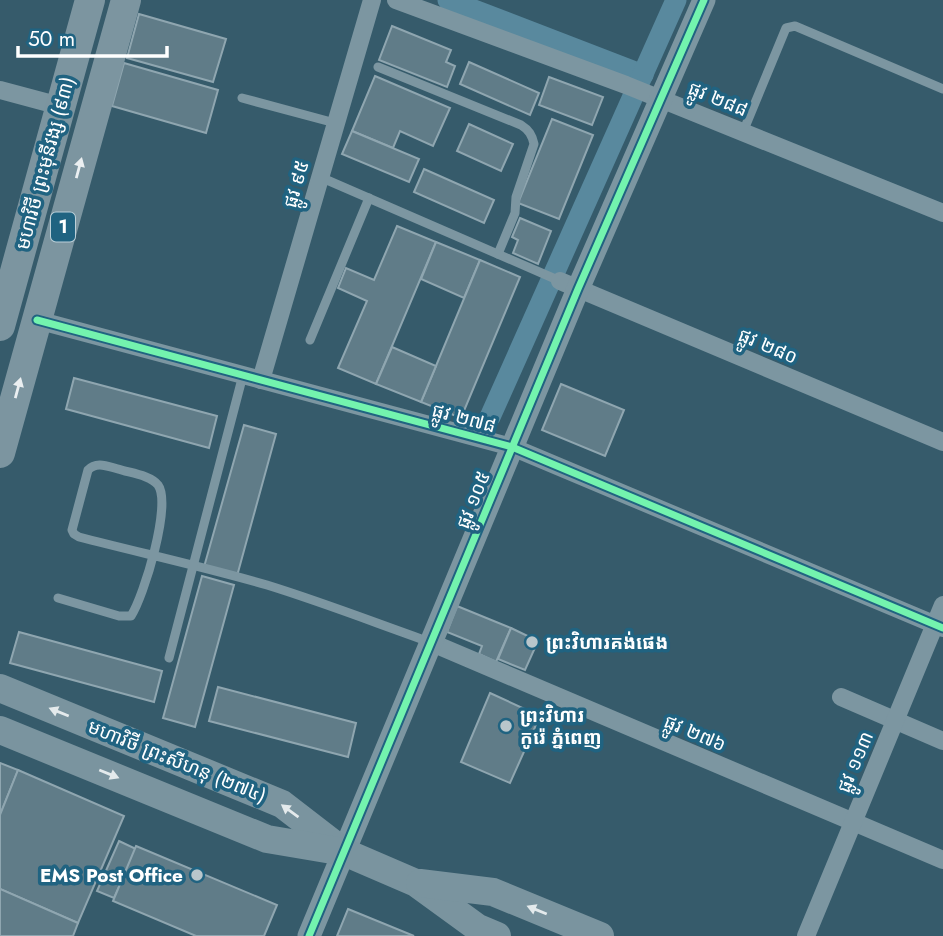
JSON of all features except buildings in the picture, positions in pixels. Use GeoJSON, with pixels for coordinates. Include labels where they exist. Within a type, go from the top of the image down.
{"type":"FeatureCollection","features":[{"type":"Feature","properties":{"kind":"highway","name":"មហាវិថី ព្រះមុនីវង្ស (៩៣)"},"geometry":{"type":"LineString","coordinates":[[2,315],[90,0]]}},
{"type":"Feature","properties":{"kind":"highway","name":"មហាវិថី ព្រះមុនីវង្ស (៩៣)"},"geometry":{"type":"LineString","coordinates":[[0,453],[126,0]]}},
{"type":"Feature","properties":{"kind":"main road","name":"មហាវិថី ព្រះសីហនុ (២៧៤)"},"geometry":{"type":"LineString","coordinates":[[0,688],[282,804],[344,852]]}},
{"type":"Feature","properties":{"kind":"main road","name":"មហាវិថី ព្រះសីហនុ (២៧៤)"},"geometry":{"type":"LineString","coordinates":[[0,730],[267,839],[344,852],[416,883],[483,933]]}},
{"type":"Feature","properties":{"kind":"main road","name":"មហាវិថី ព្រះសីហនុ (២៧៤)"},"geometry":{"type":"LineString","coordinates":[[416,883],[493,892],[600,936]]}},
{"type":"Feature","properties":{"kind":"street","name":"ផ្លូវ ៩៥"},"geometry":{"type":"LineString","coordinates":[[261,380],[372,0]]}},
{"type":"Feature","properties":{"kind":"street","name":"ផ្លូវ ២៨៨"},"geometry":{"type":"LineString","coordinates":[[396,0],[626,85],[943,213]]}},
{"type":"Feature","properties":{"kind":"street","name":"ផ្លូវ ១០៥"},"geometry":{"type":"LineString","coordinates":[[309,936],[512,447],[561,282],[704,0]]}},
{"type":"Feature","properties":{"kind":"street"},"geometry":{"type":"LineString","coordinates":[[0,90],[60,106]]}},
{"type":"Feature","properties":{"kind":"street","name":"ផ្លូវ ២៨០"},"geometry":{"type":"LineString","coordinates":[[561,282],[943,442]]}},
{"type":"Feature","properties":{"kind":"street","name":"ផ្លូវ ២៧៨"},"geometry":{"type":"LineString","coordinates":[[37,320],[512,447],[939,626]]}},
{"type":"Feature","properties":{"kind":"street","name":"ផ្លូវ ១១៣"},"geometry":{"type":"LineString","coordinates":[[806,936],[895,720],[939,626],[943,605]]}},
{"type":"Feature","properties":{"kind":"street","name":"ផ្លូវ ២៧៦"},"geometry":{"type":"LineString","coordinates":[[432,643],[943,860]]}},
{"type":"Feature","properties":{"kind":"street"},"geometry":{"type":"LineString","coordinates":[[841,696],[943,741]]}},
{"type":"Feature","properties":{"kind":"lane"},"geometry":{"type":"LineString","coordinates":[[743,132],[786,28],[795,26],[943,89]]}},
{"type":"Feature","properties":{"kind":"lane"},"geometry":{"type":"LineString","coordinates":[[378,67],[521,125],[533,137],[534,144],[516,197],[515,213],[498,254]]}},
{"type":"Feature","properties":{"kind":"lane"},"geometry":{"type":"LineString","coordinates":[[242,98],[335,123]]}},
{"type":"Feature","properties":{"kind":"lane"},"geometry":{"type":"LineString","coordinates":[[320,177],[561,282]]}},
{"type":"Feature","properties":{"kind":"lane"},"geometry":{"type":"LineString","coordinates":[[310,340],[369,198]]}},
{"type":"Feature","properties":{"kind":"lane"},"geometry":{"type":"LineString","coordinates":[[169,658],[243,375]]}},
{"type":"Feature","properties":{"kind":"lane"},"geometry":{"type":"LineString","coordinates":[[58,598],[118,616],[131,616],[137,606],[153,556],[163,498],[160,488],[153,480],[103,464],[91,466],[72,530],[74,534],[153,556],[266,585],[432,643]]}},
{"type":"Feature","properties":{"kind":"waterway"},"geometry":{"type":"LineString","coordinates":[[448,0],[643,75]]}},
{"type":"Feature","properties":{"kind":"waterway"},"geometry":{"type":"LineString","coordinates":[[490,417],[676,0]]}},
{"type":"Feature","properties":{"kind":"cycle path"},"geometry":{"type":"LineString","coordinates":[[309,936],[578,289],[704,0]]}},
{"type":"Feature","properties":{"kind":"cycle path"},"geometry":{"type":"LineString","coordinates":[[37,320],[512,447],[943,628]]}},
{"type":"Feature","properties":{"kind":"place","name":"ព្រះវិហារគង់ផេង"},"geometry":{"type":"Point","coordinates":[532,642]}},
{"type":"Feature","properties":{"kind":"place","name":"ព្រះវិហារ កូរ៉េ ភ្នំពេញ"},"geometry":{"type":"Point","coordinates":[506,726]}},
{"type":"Feature","properties":{"kind":"place","name":"EMS Post Office"},"geometry":{"type":"Point","coordinates":[197,875]}}]}
